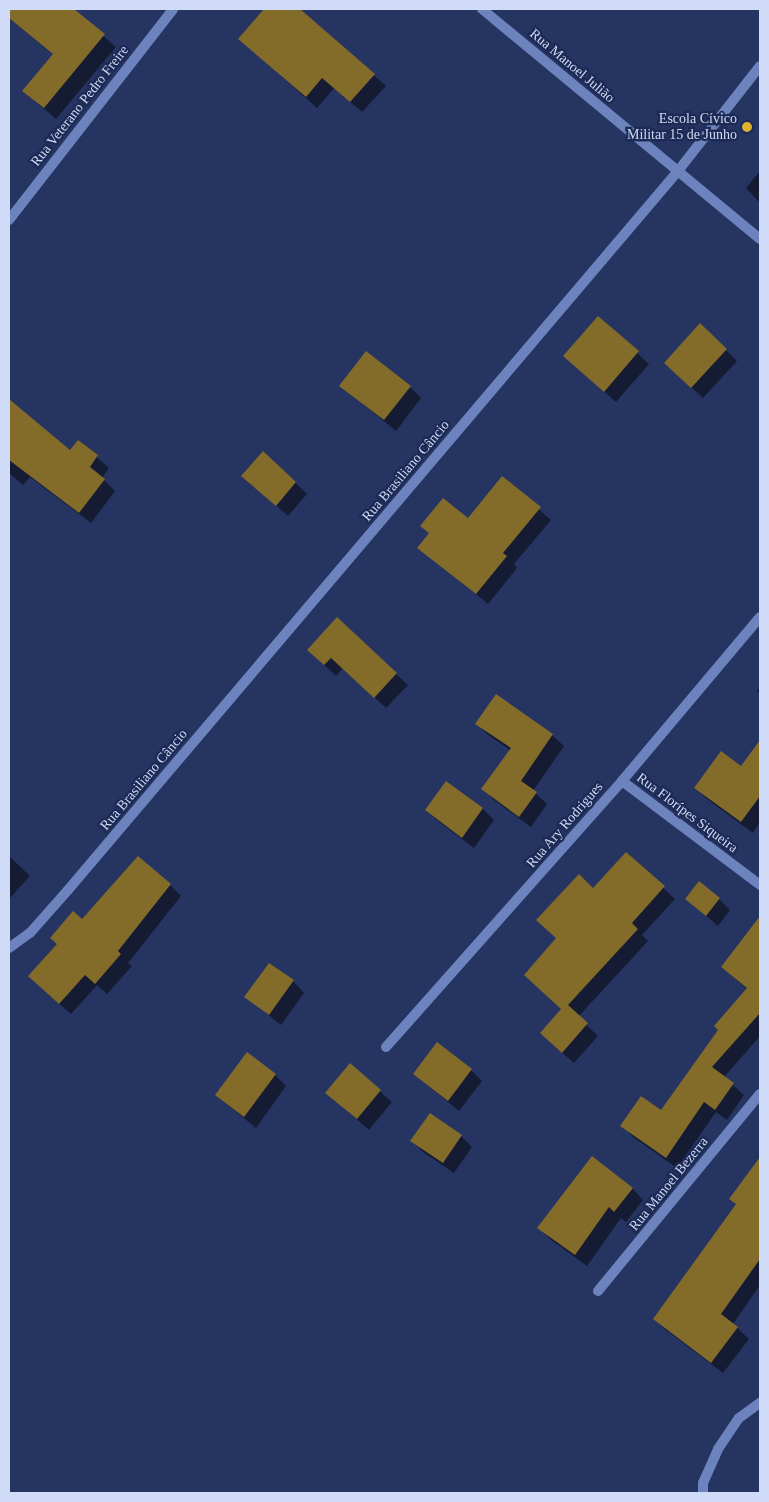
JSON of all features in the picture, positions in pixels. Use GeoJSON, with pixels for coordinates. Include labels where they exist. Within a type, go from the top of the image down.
{"type":"FeatureCollection","features":[{"type":"Feature","properties":{"kind":"street","name":"Rua Veterano Pedro Freire"},"geometry":{"type":"LineString","coordinates":[[9,220],[173,9]]}},
{"type":"Feature","properties":{"kind":"street","name":"Rua Manoel Julião"},"geometry":{"type":"LineString","coordinates":[[482,9],[760,240]]}},
{"type":"Feature","properties":{"kind":"street","name":"Rua Brasiliano Câncio"},"geometry":{"type":"LineString","coordinates":[[9,948],[30,933],[68,890],[678,171],[760,66]]}},
{"type":"Feature","properties":{"kind":"street","name":"Rua Ary Rodrigues"},"geometry":{"type":"LineString","coordinates":[[386,1048],[622,781],[760,617]]}},
{"type":"Feature","properties":{"kind":"street","name":"Rua Florípes Siqueira"},"geometry":{"type":"LineString","coordinates":[[622,781],[760,885]]}},
{"type":"Feature","properties":{"kind":"street","name":"Rua Manoel Bezerra"},"geometry":{"type":"LineString","coordinates":[[598,1291],[760,1094]]}},
{"type":"Feature","properties":{"kind":"street"},"geometry":{"type":"LineString","coordinates":[[703,1493],[703,1483],[718,1449],[739,1418],[760,1403]]}},
{"type":"Feature","properties":{"kind":"building"},"geometry":{"type":"Polygon","coordinates":[[[9,9],[74,9],[105,34],[44,108],[22,91],[53,54],[9,18],[9,9]]]}},
{"type":"Feature","properties":{"kind":"building"},"geometry":{"type":"Polygon","coordinates":[[[264,9],[300,9],[375,74],[350,102],[322,78],[306,97],[238,39],[264,9]]]}},
{"type":"Feature","properties":{"kind":"building"},"geometry":{"type":"Polygon","coordinates":[[[598,316],[639,351],[604,392],[563,356],[598,316]]]}},
{"type":"Feature","properties":{"kind":"building"},"geometry":{"type":"Polygon","coordinates":[[[700,323],[727,349],[691,388],[664,363],[700,323]]]}},
{"type":"Feature","properties":{"kind":"building"},"geometry":{"type":"Polygon","coordinates":[[[366,351],[411,386],[384,420],[339,386],[366,351]]]}},
{"type":"Feature","properties":{"kind":"building"},"geometry":{"type":"Polygon","coordinates":[[[9,399],[70,450],[78,440],[98,455],[90,467],[105,479],[79,513],[9,460],[9,399]]]}},
{"type":"Feature","properties":{"kind":"building"},"geometry":{"type":"Polygon","coordinates":[[[263,451],[296,482],[276,506],[241,476],[263,451]]]}},
{"type":"Feature","properties":{"kind":"building"},"geometry":{"type":"Polygon","coordinates":[[[502,476],[541,507],[503,553],[507,556],[476,594],[417,548],[429,533],[420,526],[443,498],[468,518],[502,476]]]}},
{"type":"Feature","properties":{"kind":"building"},"geometry":{"type":"Polygon","coordinates":[[[337,617],[397,673],[374,698],[331,658],[324,665],[307,650],[337,617]]]}},
{"type":"Feature","properties":{"kind":"building"},"geometry":{"type":"Polygon","coordinates":[[[496,694],[553,734],[521,781],[537,792],[519,817],[481,789],[511,748],[475,724],[496,694]]]}},
{"type":"Feature","properties":{"kind":"building"},"geometry":{"type":"Polygon","coordinates":[[[760,740],[760,796],[741,822],[694,788],[721,751],[741,766],[760,740]]]}},
{"type":"Feature","properties":{"kind":"building"},"geometry":{"type":"Polygon","coordinates":[[[446,781],[483,808],[462,838],[425,810],[446,781]]]}},
{"type":"Feature","properties":{"kind":"building"},"geometry":{"type":"Polygon","coordinates":[[[626,852],[665,886],[632,923],[638,929],[568,1005],[588,1023],[562,1053],[540,1033],[561,1009],[524,975],[556,938],[536,920],[579,874],[593,888],[626,852]]]}},
{"type":"Feature","properties":{"kind":"building"},"geometry":{"type":"Polygon","coordinates":[[[138,856],[171,884],[118,951],[121,954],[95,984],[85,975],[59,1004],[28,976],[57,944],[50,938],[73,911],[82,919],[138,856]]]}},
{"type":"Feature","properties":{"kind":"building"},"geometry":{"type":"Polygon","coordinates":[[[699,881],[720,898],[706,916],[685,899],[699,881]]]}},
{"type":"Feature","properties":{"kind":"building"},"geometry":{"type":"Polygon","coordinates":[[[760,916],[760,1013],[712,1067],[734,1083],[715,1110],[704,1102],[666,1158],[620,1126],[641,1096],[661,1110],[718,1030],[714,1026],[747,988],[721,967],[760,916]]]}},
{"type":"Feature","properties":{"kind":"building"},"geometry":{"type":"Polygon","coordinates":[[[269,963],[294,980],[269,1015],[244,997],[269,963]]]}},
{"type":"Feature","properties":{"kind":"building"},"geometry":{"type":"Polygon","coordinates":[[[437,1042],[472,1069],[448,1101],[413,1074],[437,1042]]]}},
{"type":"Feature","properties":{"kind":"building"},"geometry":{"type":"Polygon","coordinates":[[[247,1052],[276,1074],[244,1117],[215,1095],[247,1052]]]}},
{"type":"Feature","properties":{"kind":"building"},"geometry":{"type":"Polygon","coordinates":[[[350,1063],[381,1090],[357,1119],[325,1093],[350,1063]]]}},
{"type":"Feature","properties":{"kind":"building"},"geometry":{"type":"Polygon","coordinates":[[[430,1113],[462,1135],[443,1163],[410,1141],[430,1113]]]}},
{"type":"Feature","properties":{"kind":"building"},"geometry":{"type":"Polygon","coordinates":[[[592,1156],[633,1188],[614,1212],[609,1207],[575,1255],[537,1228],[592,1156]]]}},
{"type":"Feature","properties":{"kind":"building"},"geometry":{"type":"Polygon","coordinates":[[[760,1157],[760,1259],[721,1314],[738,1327],[711,1363],[653,1319],[736,1204],[729,1199],[760,1157]]]}},
{"type":"Feature","properties":{"kind":"place","name":"Escola Cívico Militar 15 de Junho"},"geometry":{"type":"Point","coordinates":[747,127]}}]}
